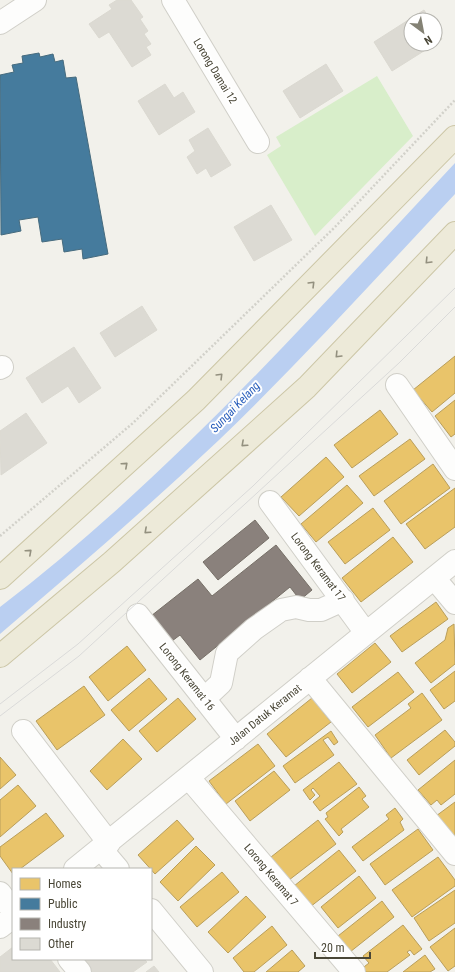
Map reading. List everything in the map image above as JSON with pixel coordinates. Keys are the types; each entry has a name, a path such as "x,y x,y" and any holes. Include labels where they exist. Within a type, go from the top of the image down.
{"highway":[{"path":"0,578 196,400 455,137"},
{"path":"0,656 112,562 307,387 455,233"}],"street":[{"path":"0,23 35,0"},
{"name":"Lorong Damai 12","path":"173,0 258,142"},
{"path":"397,385 455,469"},
{"name":"Lorong Keramat 17","path":"270,502 366,633"},
{"name":"Jalan Datuk Keramat","path":"76,868 455,561"},
{"path":"434,578 455,603"},
{"path":"204,699 220,683 227,653 260,625 281,610 296,607 309,610 320,610 343,600"},
{"name":"Lorong Keramat 16","path":"138,615 236,740"},
{"path":"310,678 455,854"},
{"path":"23,731 105,846 117,868"},
{"name":"Lorong Keramat 7","path":"189,778 354,972"},
{"path":"0,893 12,910"},
{"path":"152,911 202,972"},
{"path":"0,927 12,918"},
{"path":"70,960 80,972"}],"path":[{"path":"0,536 133,423 334,228 455,100"}],"green space":[{"path":"377,76 413,136 315,236 267,155 281,146 276,137"}],"water":[{"name":"Sungai Kelang","path":"455,163 455,194 309,349 219,440 165,490 0,634 0,607 62,557 122,505 180,451 292,338"}],"building: Homes":[{"path":"455,356 455,393 432,412 413,390"},
{"path":"455,400 455,434 451,437 435,416"},
{"path":"380,410 398,434 352,468 334,445"},
{"path":"410,439 425,459 374,496 359,476"},
{"path":"326,457 344,477 299,516 281,497"},
{"path":"433,464 450,488 401,524 384,501"},
{"path":"347,485 363,503 316,542 301,524"},
{"path":"455,488 455,527 425,549 406,524"},
{"path":"373,508 390,530 345,564 328,542"},
{"path":"393,537 413,562 361,602 342,578"},
{"path":"436,602 448,619 402,652 390,636"},
{"path":"454,624 455,664 431,683 415,663 445,640 448,628"},
{"path":"375,643 391,662 352,693 337,674"},
{"path":"127,646 146,670 108,701 89,677"},
{"path":"455,671 455,701 444,709 430,690"},
{"path":"398,672 414,692 368,727 352,707"},
{"path":"149,678 167,699 129,731 111,710"},
{"path":"84,686 105,715 57,750 36,721"},
{"path":"422,693 442,720 391,758 375,735 411,708 408,704"},
{"path":"178,698 196,719 157,752 139,731"},
{"path":"312,698 331,722 286,757 267,734"},
{"path":"445,730 455,742 455,746 419,775 407,760"},
{"path":"331,731 338,742 334,745 328,737 323,740 334,755 295,783 283,766"},
{"path":"123,739 142,759 107,790 90,771"},
{"path":"258,744 275,766 226,804 209,781"},
{"path":"0,757 16,775 0,789"},
{"path":"455,760 455,794 441,805 437,800 431,805 418,790"},
{"path":"339,762 357,784 320,811 313,802 320,796 313,788 311,790 315,795 310,800 303,790"},
{"path":"274,771 290,790 250,821 235,801"},
{"path":"18,785 36,806 0,837 0,800"},
{"path":"359,787 366,796 362,799 369,807 341,829 343,832 339,836 325,819 328,817 326,813"},
{"path":"455,802 455,838 436,816"},
{"path":"395,808 403,819 400,822 404,830 363,861 352,847 389,819 386,815"},
{"path":"46,813 64,836 21,868 12,868 12,873 0,856 0,847"},
{"path":"177,820 194,839 155,874 152,868 150,868 138,855"},
{"path":"318,820 336,844 289,880 271,857"},
{"path":"418,829 433,850 385,885 370,864"},
{"path":"196,846 215,865 178,901 160,882"},
{"path":"339,850 356,871 310,907 294,886"},
{"path":"438,857 455,880 455,886 412,917 392,890"},
{"path":"222,872 239,892 197,927 180,907"},
{"path":"359,876 376,898 338,928 321,907"},
{"path":"455,890 455,923 429,941 414,918"},
{"path":"246,896 266,917 228,953 208,932"},
{"path":"382,901 394,917 350,952 338,936"},
{"path":"403,925 422,949 414,955 410,950 407,952 410,955 387,972 362,972 360,970 369,963 363,956"},
{"path":"272,926 287,945 254,972 244,972 233,958"},
{"path":"455,928 455,966 448,971 430,947"},
{"path":"292,950 305,966 298,972 266,972"},
{"path":"425,955 435,969 430,972 403,972"}],"building: Public":[{"path":"39,53 40,57 53,54 55,62 63,60 66,78 76,77 108,254 83,259 82,249 64,252 62,239 42,242 38,217 19,220 21,231 1,235 0,75 14,72 12,65 23,63 22,56"}],"building: Industry":[{"path":"255,520 269,538 218,580 203,562"},
{"path":"276,545 312,590 300,600 290,587 200,660 180,635 172,641 151,616 198,579 212,596"}],"building: Other":[{"path":"117,0 131,0 143,17 140,19 148,31 144,34 151,44 146,47 151,55 132,67 109,32 99,38 89,24 112,9 109,5"},
{"path":"403,23 403,52 422,52 392,71 374,42"},
{"path":"326,64 343,91 300,118 283,91"},
{"path":"165,84 174,98 183,92 195,112 159,135 138,101"},
{"path":"208,128 231,165 211,177 206,168 197,174 187,157 195,151 189,140"},
{"path":"271,205 292,240 254,261 234,227"},
{"path":"142,306 157,330 115,357 100,333"},
{"path":"74,347 101,388 79,403 68,386 42,403 26,378"},
{"path":"26,413 47,443 1,475 0,431"},
{"path":"12,948 12,960 51,960 60,972 0,972 0,957"},
{"path":"84,960 145,960 147,962 133,972 87,972 80,963"},
{"path":"154,966 159,972 146,972"}],"tram line":[{"path":"0,704 78,644 253,486 455,288"},
{"path":"0,716 79,656 399,363 455,307"}]}
